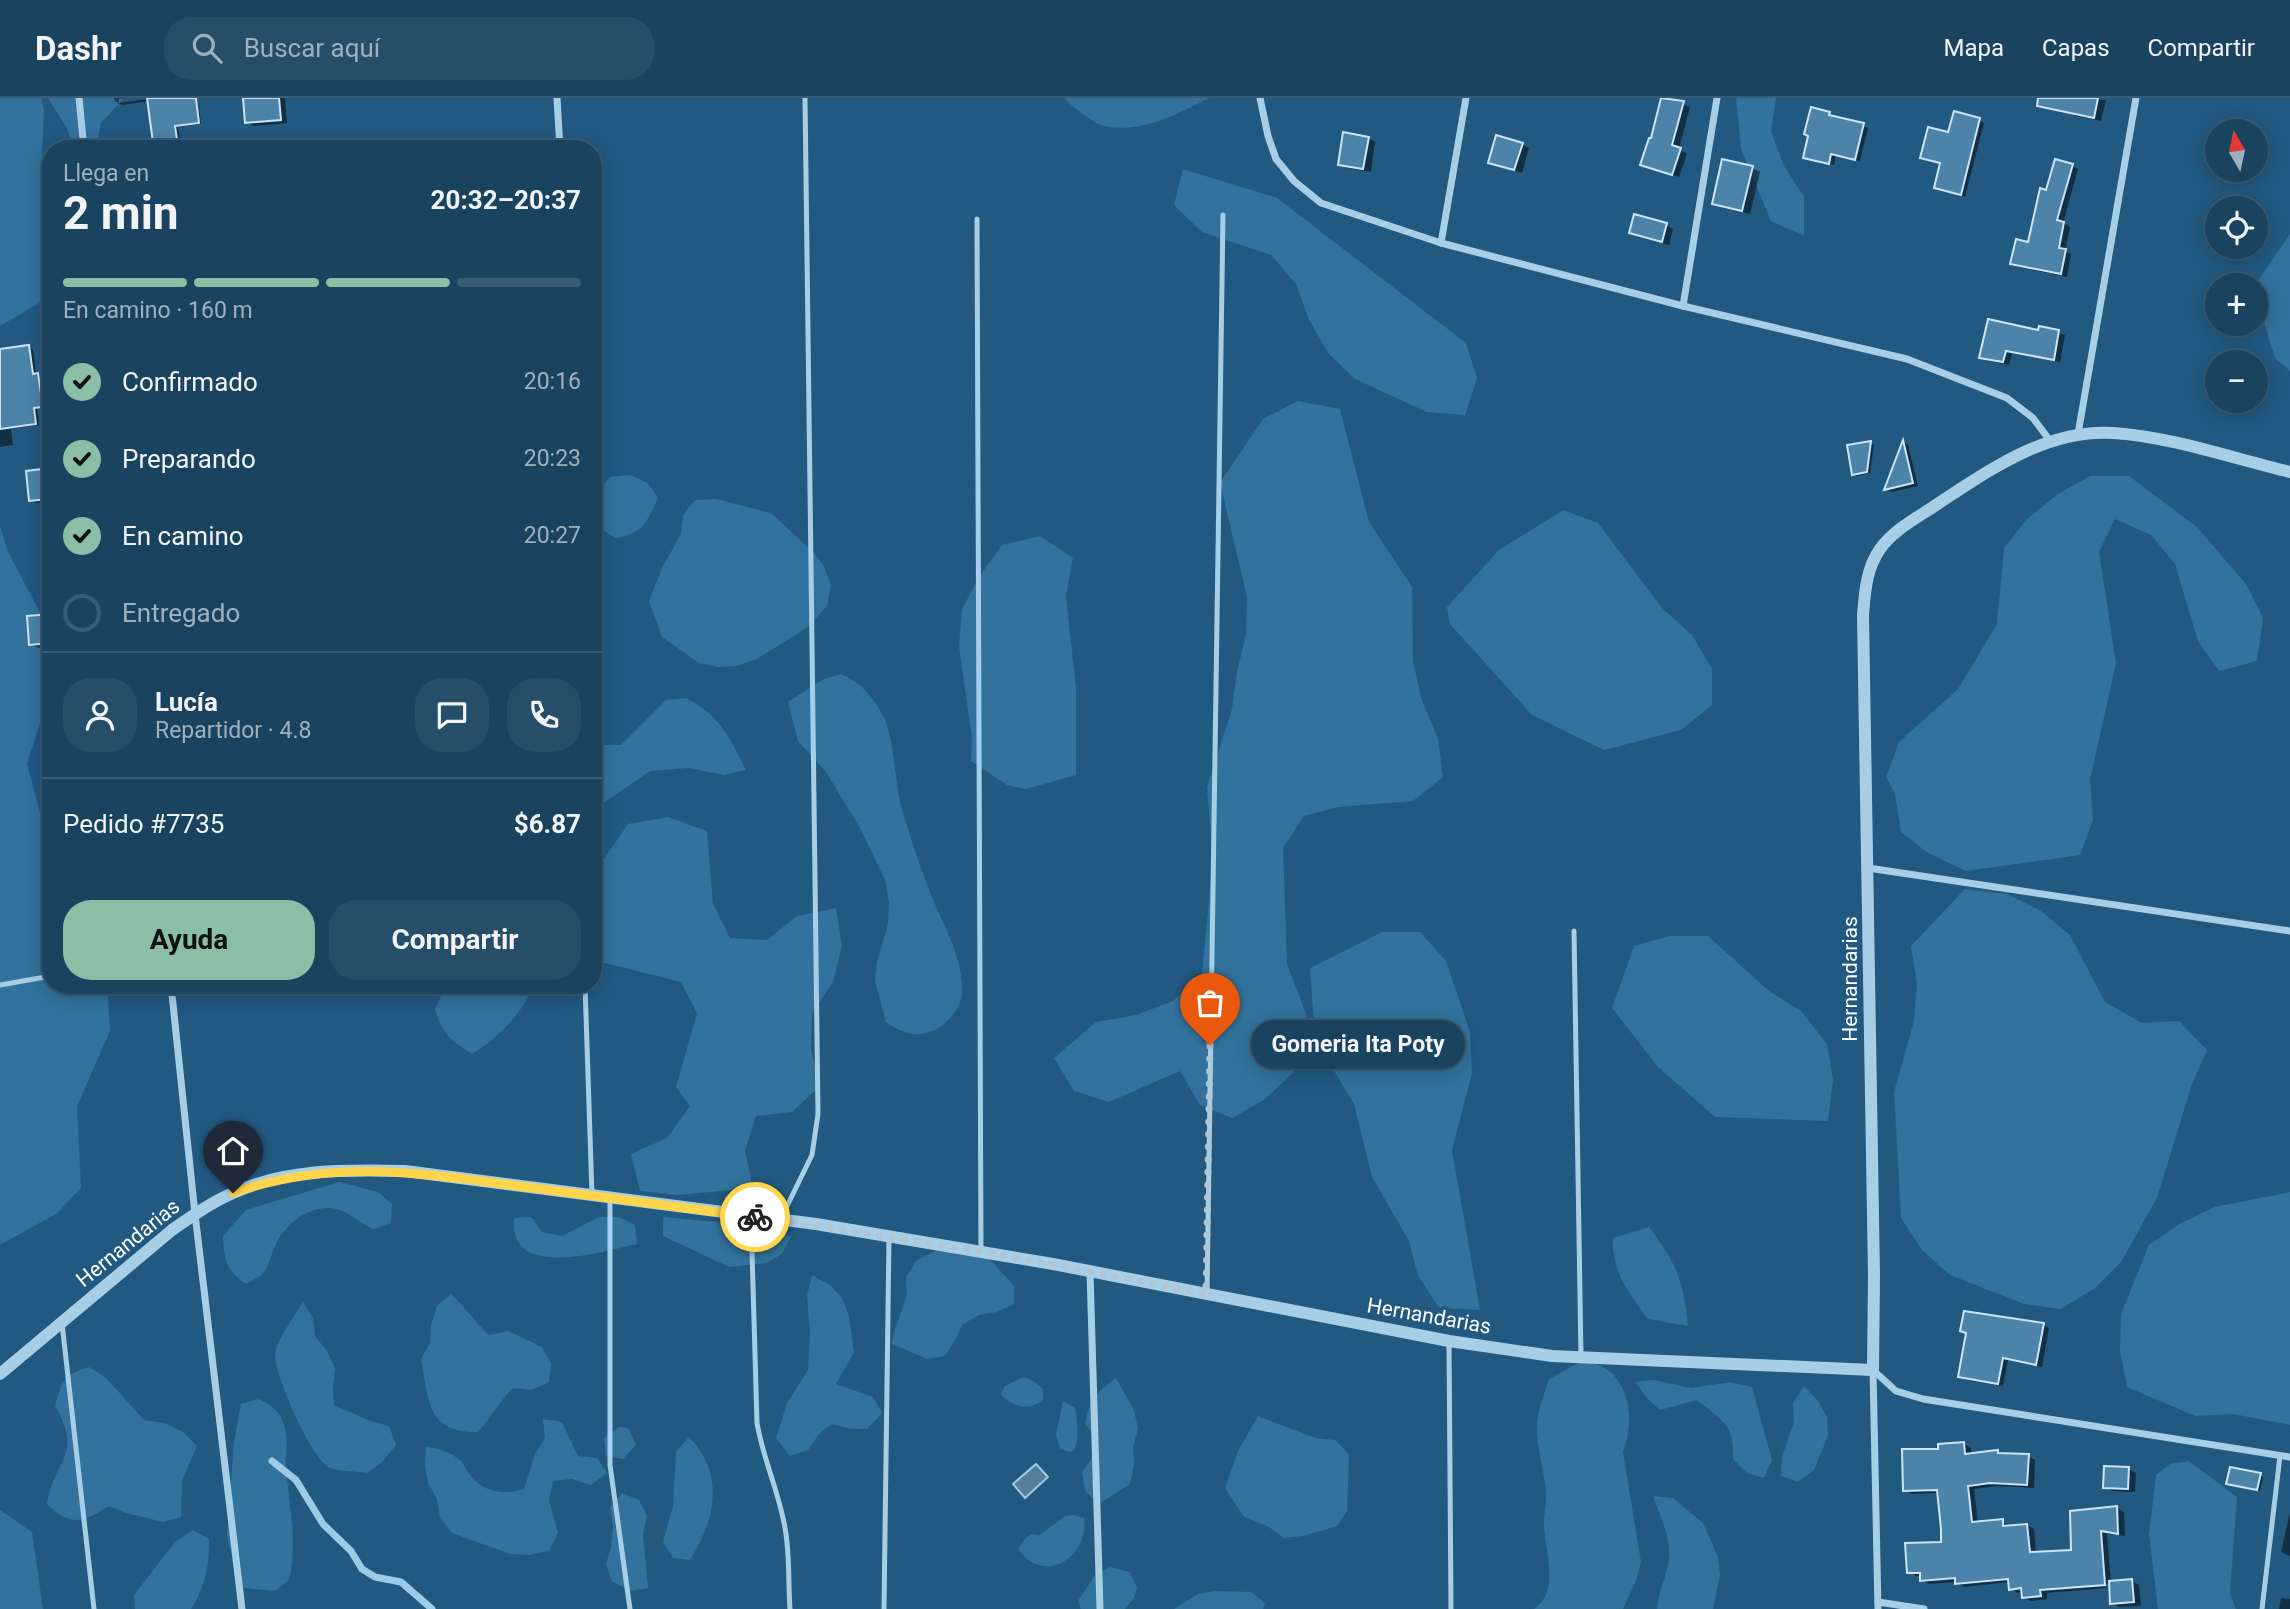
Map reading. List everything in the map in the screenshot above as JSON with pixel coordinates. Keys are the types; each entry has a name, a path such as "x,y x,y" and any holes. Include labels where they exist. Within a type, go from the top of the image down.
{"street":[{"path":"79,98 83,140"},
{"path":"557,98 559,140"},
{"path":"1260,98 1276,159 1294,181 1321,203 1441,243 1683,306 1908,359 2007,398 2033,418 2051,442"},
{"path":"1441,243 1466,98"},
{"path":"1683,306 1717,98"},
{"path":"2078,434 2136,98"},
{"name":"Hernandarias","path":"0,1374 172,1230 195,1214 233,1193 261,1183 292,1176 344,1170 405,1171 889,1236 981,1251 1449,1341 1552,1356 1873,1370 1874,1276 1863,615 1870,567 1881,548 1900,529 1999,463 2078,434 2113,433 2154,439 2290,472"},
{"path":"1868,868 2290,931"},
{"path":"172,994 242,1609"},
{"path":"1090,1272 1100,1609"},
{"path":"1873,1370 1896,1391 1923,1399 2290,1457"},
{"path":"1873,1370 1878,1605 1924,1609"}],"lane":[{"path":"784,1220 787,1206 812,1155 818,1114 805,98"},
{"path":"1206,1294 1223,215"},
{"path":"977,219 981,1251"},
{"path":"1574,930 1581,1357"},
{"path":"0,985 42,978"},
{"path":"585,994 593,1196"},
{"path":"610,1198 610,1465 630,1609"},
{"path":"751,1216 757,1423 785,1530 790,1609"},
{"path":"884,1609 889,1236"},
{"path":"62,1322 94,1609"},
{"path":"1449,1341 1451,1609"},
{"path":"2262,1609 2280,1455"}],"shaded area":[{"path":"0,98 41,98 44,110 42,301 0,326"},
{"path":"48,98 124,98 101,123 98,140 71,140 67,128"},
{"path":"1064,98 1209,98 1158,121 1118,128 1095,122"},
{"path":"1736,98 1776,98 1771,131 1784,166 1804,197 1804,236 1771,221 1741,149"},
{"path":"1183,169 1277,198 1466,343 1477,378 1465,415 1427,412 1355,379 1329,354 1309,320 1296,284 1271,255 1202,232 1174,205"},
{"path":"2290,234 2290,371 2275,358 2268,335 2268,273 2263,273"},
{"path":"1298,401 1340,409 1369,522 1412,587 1413,661 1421,698 1438,739 1443,777 1413,801 1338,807 1304,816 1283,848 1287,964 1315,1037 1310,968 1382,932 1420,932 1446,961 1470,1032 1472,1073 1452,1150 1480,1310 1439,1308 1418,1276 1409,1241 1372,1177 1354,1104 1316,1041 1293,1073 1264,1100 1232,1118 1200,1105 1180,1071 1109,1102 1074,1091 1054,1058 1096,1022 1136,1015 1173,1001 1202,974 1213,860 1207,787 1232,709 1246,634 1247,597 1220,483 1263,419"},
{"path":"630,475 648,483 658,498 643,526 633,533 616,538 602,530 602,487 610,477"},
{"path":"2090,476 2129,476 2197,527 2246,584 2263,618 2257,661 2219,671 2198,641 2175,564 2151,535 2115,519 2099,552 2116,663 2090,780 2093,820 2080,855 1966,871 1928,853 1901,832 1895,794 1886,777 1899,742 1958,689 1997,624 2004,548 2027,519 2058,494"},
{"path":"716,499 771,513 813,552 824,566 831,585 827,606 808,627 757,659 737,666 718,667 699,663 662,637 649,601 663,566 681,534 683,515 695,500"},
{"path":"1563,510 1598,523 1662,608 1692,635 1712,669 1712,705 1681,730 1604,750 1532,715 1450,624 1447,607 1499,550"},
{"path":"0,526 8,552 42,616 42,716 27,764 42,820 42,994 108,994 110,1031 77,1106 81,1188 56,1214 0,1245"},
{"path":"1040,536 1073,558 1066,596 1076,688 1076,775 1026,789 1007,785 971,761 972,738 959,646 962,609 981,574 1002,545"},
{"path":"841,674 866,692 884,718 904,816 924,877 959,965 962,993 959,1004 944,1024 921,1034 909,1034 886,1022 875,981 877,962 888,924 889,902 885,880 860,828 826,772 798,741 788,702 822,680"},
{"path":"686,698 707,712 723,728 746,770 724,775 688,768 650,771 602,804 602,745 621,745 666,700"},
{"path":"668,817 707,831 713,904 730,938 767,940 797,916 836,908 842,946 833,982 812,1013 811,1050 820,1086 792,1112 756,1116 745,1151 753,1188 678,1195 640,1191 631,1154 667,1138 690,1106 676,1087 697,1013 681,982 602,962 602,862 628,824"},
{"path":"1965,889 2007,894 2041,911 2070,935 2105,1002 2142,1023 2179,1021 2207,1050 2192,1084 2157,1198 2121,1262 2095,1288 2061,1309 2024,1304 1950,1275 1922,1250 1901,1218 1894,1092 1914,1021 1917,984 1911,946"},
{"path":"1669,936 1708,936 1769,991 1801,1011 1827,1044 1833,1080 1828,1121 1715,1117 1658,1067 1612,1008 1634,946"},
{"path":"442,994 530,994 508,1024 491,1041 472,1054 448,1036 435,1009"},
{"path":"339,1182 378,1192 392,1204 391,1223 373,1229 340,1210 331,1208 312,1211 296,1220 282,1234 260,1276 246,1284 234,1274 225,1258 223,1236 246,1210"},
{"path":"2290,1192 2290,1425 2233,1414 2195,1416 2127,1387 2120,1351 2121,1314 2149,1245 2179,1224 2215,1207"},
{"path":"531,1217 542,1232 562,1236 599,1217 619,1217 635,1225 637,1244 589,1255 535,1255 522,1247 514,1231 514,1218"},
{"path":"663,1217 773,1227 791,1237 782,1254 766,1263 729,1267 663,1236"},
{"path":"1649,1227 1677,1273 1684,1296 1688,1326 1648,1319 1628,1291 1618,1271 1613,1238"},
{"path":"951,1244 988,1257 1014,1286 1014,1304 997,1312 979,1315 963,1324 945,1356 927,1359 892,1344 894,1332 907,1295 906,1277 917,1260"},
{"path":"812,1275 830,1285 842,1298 849,1316 854,1352 836,1384 873,1397 882,1413 867,1429 850,1429 832,1424 819,1434 808,1450 790,1456 776,1438 787,1403 808,1370 810,1333 807,1296"},
{"path":"451,1294 489,1335 508,1331 542,1347 551,1363 549,1382 532,1390 513,1388 478,1432 448,1427 439,1420 433,1411 426,1388 421,1359 430,1343 431,1325 437,1306"},
{"path":"303,1302 313,1318 315,1336 327,1351 335,1368 334,1405 370,1421 389,1426 396,1445 383,1461 368,1473 330,1468 322,1461 304,1433 280,1379 276,1349"},
{"path":"1582,1361 1601,1366 1613,1374 1625,1394 1629,1429 1623,1452 1641,1562 1636,1581 1623,1609 1534,1609 1547,1593 1550,1572 1544,1528 1546,1491 1538,1438 1538,1418 1549,1379"},
{"path":"89,1367 106,1378 144,1420 165,1423 183,1432 197,1446 182,1480 181,1517 163,1522 109,1506 77,1520 63,1516 47,1504 67,1447 63,1422 55,1406 57,1397 69,1376"},
{"path":"1024,1377 1043,1389 1043,1399 1033,1406 1015,1405 1001,1394 1005,1386"},
{"path":"1116,1378 1134,1410 1138,1429 1133,1447 1134,1466 1130,1484 1099,1504 1085,1491 1082,1472 1093,1457 1097,1438 1085,1424 1094,1398"},
{"path":"1654,1380 1691,1388 1730,1382 1752,1387 1772,1460 1764,1478 1747,1473 1733,1459 1729,1430 1697,1400 1660,1410 1635,1382"},
{"path":"1804,1386 1818,1401 1827,1417 1828,1436 1814,1470 1798,1482 1781,1476 1782,1457 1794,1422 1793,1403"},
{"path":"259,1399 277,1412 286,1436 293,1552 289,1580 275,1591 243,1588 235,1571 227,1536 234,1442 241,1404"},
{"path":"1063,1401 1075,1408 1077,1418 1076,1446 1074,1451 1069,1452 1060,1449 1056,1435"},
{"path":"1258,1416 1315,1438 1335,1440 1349,1454 1347,1511 1337,1526 1303,1536 1284,1538 1269,1527 1244,1517 1225,1488 1238,1451"},
{"path":"543,1419 562,1422 578,1456 597,1458 607,1473 591,1485 572,1479 553,1481 549,1500 558,1533 549,1551 529,1555 510,1554 452,1533 440,1518 437,1499 428,1483 426,1446 445,1451 457,1458 481,1486 501,1492 516,1491 524,1489 535,1454 545,1438"},
{"path":"619,1427 628,1428 636,1445 623,1459 606,1456 604,1438"},
{"path":"689,1437 708,1466 713,1497 706,1529 690,1560 673,1558 663,1542 673,1506 676,1452"},
{"path":"2189,1461 2237,1497 2230,1594 2236,1609 2158,1609 2149,1535 2156,1475 2170,1464"},
{"path":"1036,1464 1048,1477 1025,1498 1013,1484"},
{"path":"622,1493 639,1500 647,1516 643,1534 648,1588 630,1591 612,1581 606,1564 613,1527 610,1507"},
{"path":"1653,1496 1673,1498 1703,1523 1718,1557 1720,1575 1713,1609 1657,1609 1668,1567 1669,1545"},
{"path":"0,1510 32,1532 43,1609 0,1609"},
{"path":"1065,1516 1084,1518 1084,1531 1080,1544 1064,1562 1041,1566 1029,1560 1018,1549 1031,1534 1040,1535"},
{"path":"193,1530 209,1539 209,1548 203,1584 191,1609 135,1609 134,1595 175,1542"},
{"path":"1111,1567 1130,1572 1137,1588 1134,1598 1125,1609 1081,1609 1078,1601 1095,1575"},
{"path":"1215,1591 1251,1592 1265,1603 1263,1609 1174,1609 1198,1594"}],"building":[{"path":"147,98 196,98 199,123 175,126 177,139 153,140"},
{"path":"243,98 279,98 281,120 245,123"},
{"path":"1661,98 1684,101 1672,145 1681,148 1672,175 1640,165 1651,138"},
{"path":"2038,98 2098,98 2094,118 2037,106"},
{"path":"1811,107 1830,112 1829,115 1864,123 1855,160 1831,154 1829,164 1803,158 1808,136 1804,134"},
{"path":"1954,111 1980,118 1961,195 1934,188 1940,163 1920,158 1928,127 1948,132"},
{"path":"1343,132 1369,137 1363,169 1338,165"},
{"path":"1496,135 1523,143 1514,170 1488,163"},
{"path":"1722,159 1753,166 1742,211 1712,204"},
{"path":"2055,159 2073,164 2057,220 2064,222 2059,248 2066,249 2061,274 2010,264 2016,239 2028,242 2040,188 2046,190"},
{"path":"1634,214 1667,223 1662,242 1629,233"},
{"path":"1988,319 2038,330 2039,326 2059,330 2054,360 2006,351 2003,362 1979,358"},
{"path":"29,345 33,374 38,373 42,400 42,407 34,408 36,424 0,429 0,349"},
{"path":"1903,440 1913,483 1884,490"},
{"path":"1871,441 1867,472 1852,475 1847,445"},
{"path":"42,469 42,500 29,501 26,471"},
{"path":"42,615 42,644 29,645 27,616"},
{"path":"1964,1311 2044,1323 2036,1365 2003,1358 1998,1384 1958,1377 1966,1333 1960,1331"},
{"path":"1964,1442 1965,1454 1998,1450 1998,1453 2029,1454 2027,1485 1990,1483 1968,1486 1972,1522 2003,1519 2003,1526 2027,1524 2030,1552 2071,1550 2070,1511 2117,1506 2118,1534 2101,1531 2105,1585 2040,1590 2041,1596 2022,1598 2021,1588 2009,1590 2008,1579 1955,1584 1955,1578 1920,1581 1920,1573 1907,1573 1905,1543 1941,1542 1941,1529 1937,1490 1903,1491 1902,1449 1938,1449 1938,1444"},
{"path":"2104,1466 2129,1467 2128,1489 2103,1488"},
{"path":"2230,1467 2261,1473 2257,1490 2226,1484"},
{"path":"2132,1579 2134,1602 2110,1604 2109,1581"}],"waterway":[{"path":"272,1461 296,1480 323,1524 351,1551 362,1569 375,1577 401,1582 432,1609"}],"way so far":[{"path":"755,1217 816,1224 981,1251 1206,1294 1210,1045"}],"place":[{"name":"Gomeria Ita Poty","path":"1210,1045"}],"route":[{"path":"233,1193 292,1176 344,1170 405,1171 755,1217"}]}
